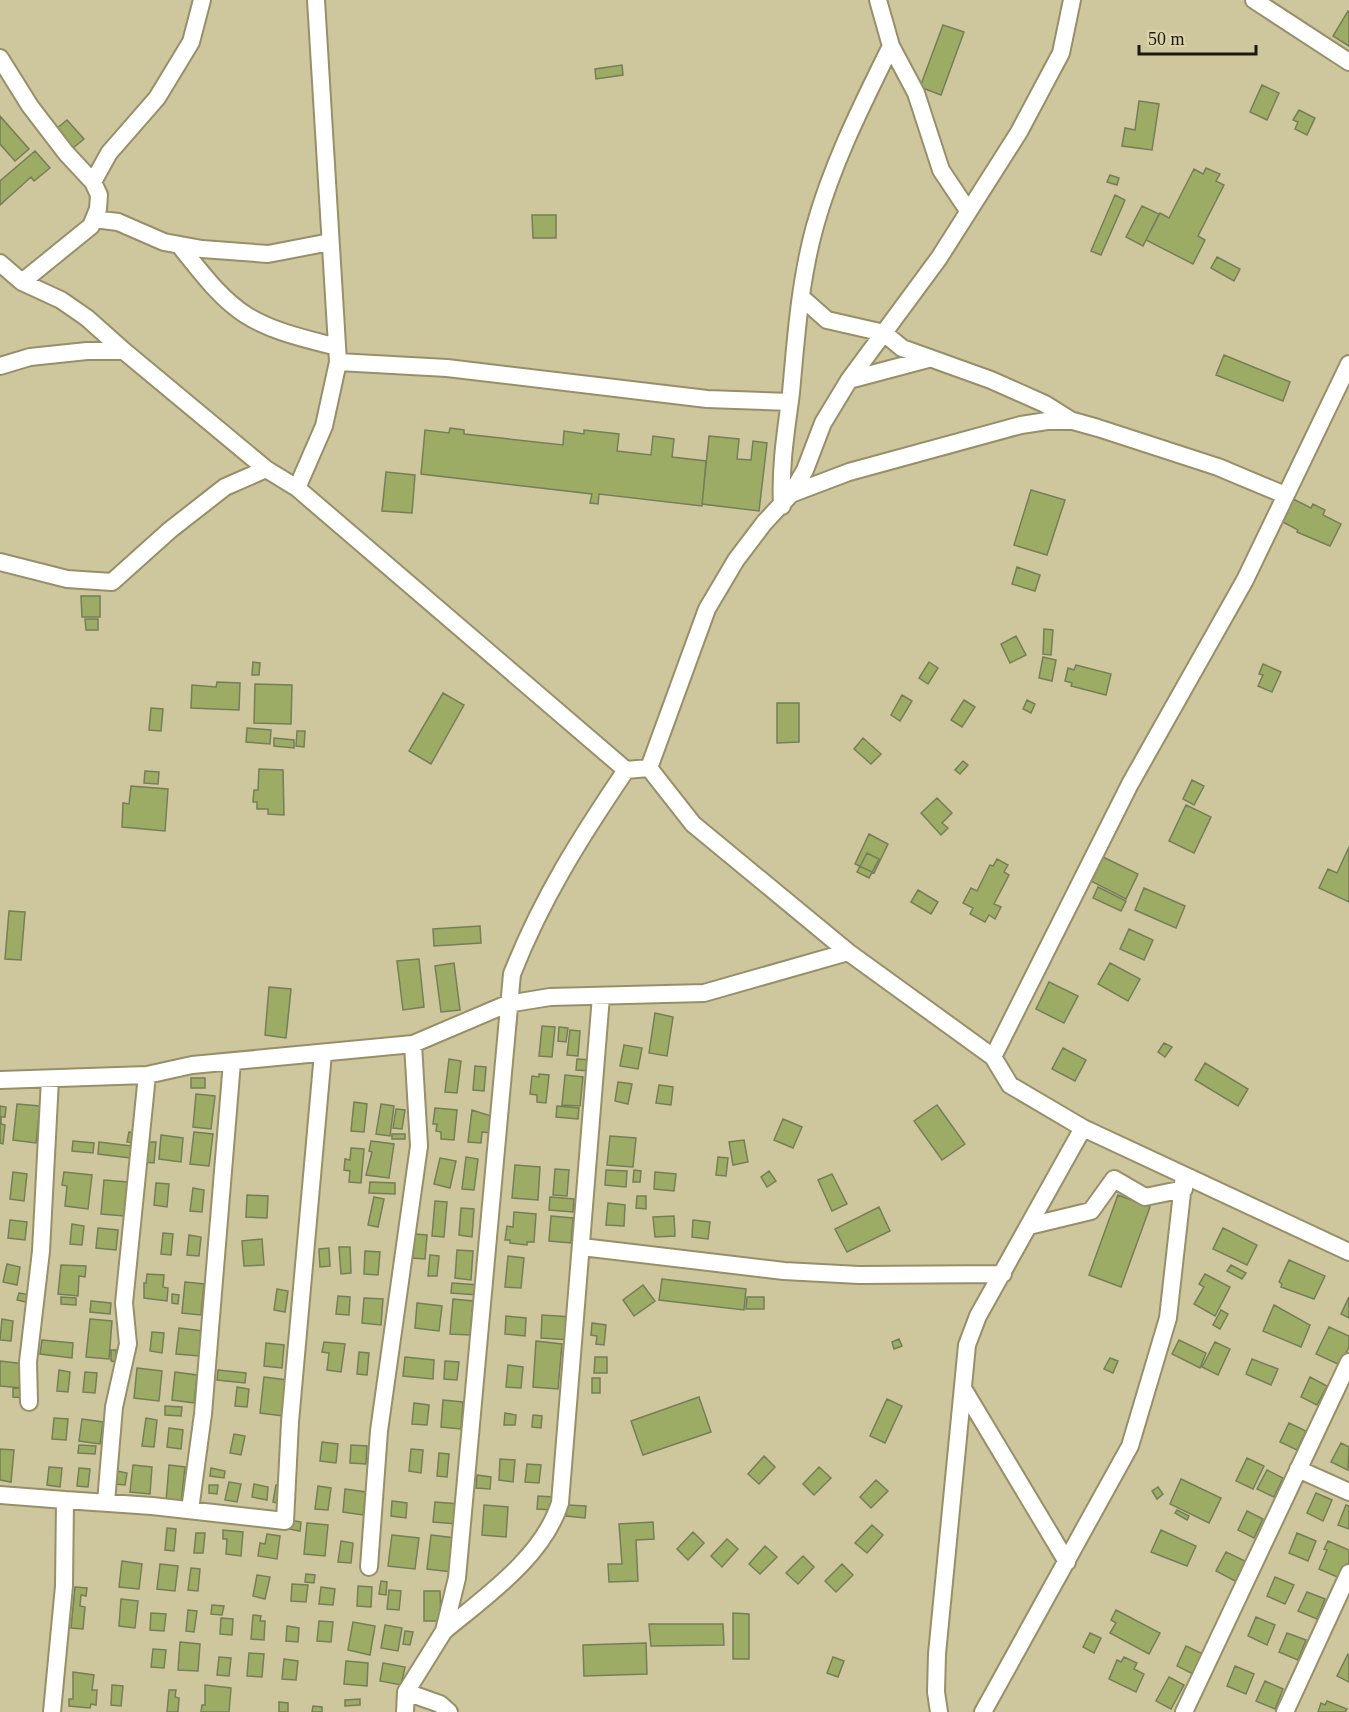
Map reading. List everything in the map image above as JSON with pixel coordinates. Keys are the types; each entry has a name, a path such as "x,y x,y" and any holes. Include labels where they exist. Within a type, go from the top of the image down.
{"street":[{"path":"93,182 109,153 163,89 190,42 202,0"},
{"path":"297,488 324,426 338,354 316,0"},
{"path":"878,0 891,46 916,93 941,170 968,209"},
{"path":"649,768 707,609 736,560 764,523 787,500 805,470 823,423 849,380 939,258 1019,132 1061,53 1072,0"},
{"path":"1259,1 1349,62"},
{"path":"787,500 780,473 801,297 815,227 838,157 891,46"},
{"path":"0,58 30,106 66,153 93,182 99,195 91,226 22,282"},
{"path":"94,219 118,222 164,242 268,254 330,242"},
{"path":"179,245 213,287 246,315 338,354 707,399 790,402"},
{"path":"0,263 22,282 61,300 87,318 266,469 297,488 626,770 649,768"},
{"path":"801,297 828,320 884,333 902,348 1009,388 1045,404 1073,421 1218,467 1285,495"},
{"path":"0,366 30,357 75,352 124,351"},
{"path":"849,380 928,359"},
{"path":"993,1057 1130,783 1245,580 1349,364"},
{"path":"787,500 849,472 1021,425 1047,421 1073,421"},
{"path":"0,562 67,579 112,582 170,530 225,487 266,469"},
{"path":"649,768 693,824 849,952 993,1057 1010,1085 1083,1128 1184,1182 1349,1252"},
{"path":"405,1712 406,1692 444,1631 457,1578 502,1089 507,1004 512,974 560,870 626,770"},
{"path":"0,1080 147,1075 192,1065 413,1044 507,1004 550,997 704,993 849,952"},
{"path":"444,1631 492,1591 530,1553 555,1518 560,1503 601,996"},
{"path":"369,1567 379,1431 419,1146 413,1044"},
{"path":"0,1495 106,1502 285,1521 290,1422 323,1053"},
{"path":"190,1510 203,1414 232,1062"},
{"path":"106,1502 114,1407 128,1344 124,1304 147,1075"},
{"path":"29,1402 28,1362 41,1251 50,1079"},
{"path":"939,1712 936,1692 937,1654 967,1345 978,1316 1083,1128"},
{"path":"1029,1226 1091,1211 1114,1179 1145,1197 1184,1182"},
{"path":"983,1712 1130,1446 1155,1370 1168,1318 1184,1182"},
{"path":"582,1247 784,1271 859,1275 1003,1274"},
{"path":"1184,1712 1349,1362"},
{"path":"963,1390 1067,1562"},
{"path":"1298,1469 1349,1492"},
{"path":"52,1712 63,1586 65,1500"},
{"path":"1285,1712 1349,1573"},
{"path":"406,1692 440,1704 448,1712"}],"building":[{"path":"1349,11 1349,46 1333,36"},
{"path":"943,25 964,32 941,95 920,87"},
{"path":"622,65 623,75 596,79 595,69"},
{"path":"1262,85 1279,93 1267,120 1250,112"},
{"path":"1139,101 1159,104 1152,150 1122,146 1125,128 1135,130"},
{"path":"1299,110 1315,118 1307,135 1295,129 1298,122 1293,120"},
{"path":"0,116 29,149 15,161 0,144"},
{"path":"67,120 84,139 73,148 56,129"},
{"path":"35,151 50,168 34,181 31,177 0,205 0,181"},
{"path":"1206,168 1220,174 1216,181 1224,185 1198,236 1205,240 1193,264 1146,240 1160,213 1169,218 1194,169 1203,174"},
{"path":"1110,175 1119,178 1117,185 1107,182"},
{"path":"1115,195 1125,200 1101,255 1091,251"},
{"path":"1142,206 1159,214 1143,246 1126,237"},
{"path":"532,215 556,215 556,238 533,238"},
{"path":"1217,257 1240,269 1234,281 1211,268"},
{"path":"1224,355 1290,382 1283,401 1216,375"},
{"path":"450,428 464,430 464,434 563,445 564,431 584,434 584,430 619,434 617,451 651,455 653,436 674,439 672,457 706,461 702,506 599,494 598,504 590,503 592,494 421,474 425,430 449,433"},
{"path":"709,436 739,439 737,459 751,460 753,441 767,443 759,511 702,504"},
{"path":"386,472 415,475 412,513 382,511"},
{"path":"1031,490 1065,500 1047,555 1014,545"},
{"path":"1293,499 1311,508 1313,504 1325,510 1323,515 1341,524 1330,546 1297,532 1298,530 1281,521"},
{"path":"1017,567 1040,575 1035,591 1012,584"},
{"path":"81,596 100,596 100,617 82,617"},
{"path":"85,619 98,619 98,630 86,630"},
{"path":"1044,629 1053,630 1051,655 1043,654"},
{"path":"1016,636 1026,655 1010,663 1001,644"},
{"path":"1043,657 1056,660 1052,681 1039,678"},
{"path":"253,662 260,663 259,675 252,675"},
{"path":"929,662 938,668 928,684 919,678"},
{"path":"1263,664 1281,672 1272,692 1258,686 1263,675 1259,674"},
{"path":"1076,665 1111,674 1106,695 1071,686 1072,683 1065,681 1068,668 1074,670"},
{"path":"217,682 240,683 239,710 191,708 192,685 216,687"},
{"path":"255,684 292,685 291,724 254,723"},
{"path":"443,693 464,705 431,764 409,751"},
{"path":"902,695 912,701 900,721 891,715"},
{"path":"964,700 975,707 962,727 951,720"},
{"path":"1027,700 1035,704 1031,713 1023,709"},
{"path":"777,703 799,703 799,742 777,743"},
{"path":"151,708 163,709 161,731 149,730"},
{"path":"247,728 271,730 270,744 246,742"},
{"path":"297,731 305,731 304,747 296,746"},
{"path":"274,738 294,740 294,748 274,746"},
{"path":"863,738 881,754 871,764 854,749"},
{"path":"963,761 968,765 960,774 955,770"},
{"path":"259,769 283,770 284,815 268,814 268,809 257,809 257,802 253,802 254,790 258,790"},
{"path":"145,771 159,772 158,784 144,783"},
{"path":"1192,780 1204,786 1194,805 1183,799"},
{"path":"131,786 168,789 165,831 122,827 123,803 129,804"},
{"path":"937,798 952,813 942,823 948,828 941,835 921,813"},
{"path":"1186,805 1211,817 1194,853 1169,841"},
{"path":"869,834 888,844 874,873 855,864"},
{"path":"1349,847 1349,902 1319,888 1328,869 1337,873"},
{"path":"867,853 879,859 869,878 857,872"},
{"path":"1099,855 1138,874 1126,899 1087,879"},
{"path":"997,859 1008,865 1004,872 1009,875 994,904 1001,907 995,919 989,915 985,922 970,914 973,908 963,903 971,888 977,891 990,865 993,866"},
{"path":"1098,887 1126,901 1121,911 1093,898"},
{"path":"1144,888 1185,906 1176,928 1135,910"},
{"path":"918,890 938,902 931,914 911,902"},
{"path":"9,911 25,912 21,960 5,959"},
{"path":"480,926 481,943 434,946 433,929"},
{"path":"1129,929 1153,940 1144,960 1120,949"},
{"path":"419,959 424,1007 403,1010 397,961"},
{"path":"454,963 460,1010 441,1012 435,966"},
{"path":"1110,963 1140,979 1128,1001 1098,984"},
{"path":"1049,982 1078,996 1064,1023 1036,1009"},
{"path":"269,987 291,989 286,1038 265,1035"},
{"path":"655,1013 673,1017 667,1056 649,1053"},
{"path":"542,1026 555,1027 552,1057 539,1056"},
{"path":"559,1027 568,1028 566,1042 558,1041"},
{"path":"570,1030 580,1031 578,1056 567,1055"},
{"path":"1164,1043 1172,1047 1165,1057 1158,1052"},
{"path":"624,1045 642,1048 638,1069 620,1066"},
{"path":"1063,1048 1086,1060 1075,1081 1052,1069"},
{"path":"449,1059 461,1061 457,1093 445,1092"},
{"path":"577,1059 591,1060 590,1071 576,1070"},
{"path":"1205,1063 1248,1089 1238,1106 1195,1080"},
{"path":"475,1066 486,1067 484,1091 473,1090"},
{"path":"539,1074 549,1075 546,1103 537,1102 537,1095 530,1094 532,1076 539,1077"},
{"path":"565,1075 583,1077 580,1106 562,1105"},
{"path":"191,1078 205,1078 205,1088 191,1088"},
{"path":"618,1082 632,1084 628,1104 615,1101"},
{"path":"659,1085 673,1087 671,1105 656,1103"},
{"path":"196,1094 215,1096 211,1129 193,1127"},
{"path":"354,1102 367,1104 364,1132 351,1131"},
{"path":"17,1104 40,1106 36,1143 13,1140"},
{"path":"381,1104 394,1106 390,1136 376,1134"},
{"path":"937,1105 965,1144 942,1160 914,1121"},
{"path":"0,1106 6,1107 5,1117 1,1117 1,1124 5,1125 3,1144 0,1143"},
{"path":"557,1106 579,1108 578,1119 556,1117"},
{"path":"435,1108 457,1110 454,1140 441,1139 441,1132 436,1131 437,1124 433,1124"},
{"path":"396,1109 405,1110 402,1129 393,1128"},
{"path":"472,1110 494,1117 492,1133 482,1132 481,1143 468,1142"},
{"path":"783,1119 802,1127 793,1148 774,1140"},
{"path":"129,1132 134,1133 133,1143 127,1142"},
{"path":"194,1132 213,1134 209,1166 190,1164"},
{"path":"392,1134 405,1134 405,1139 392,1139"},
{"path":"161,1135 183,1138 181,1162 159,1159"},
{"path":"610,1136 636,1138 633,1167 607,1165"},
{"path":"744,1140 748,1162 733,1165 729,1142"},
{"path":"73,1141 94,1143 93,1153 72,1151"},
{"path":"371,1141 394,1144 389,1178 366,1175 372,1152 369,1151"},
{"path":"99,1142 131,1146 130,1158 98,1154"},
{"path":"145,1142 156,1142 154,1163 144,1162"},
{"path":"351,1148 364,1149 361,1183 349,1182 350,1171 344,1170 345,1159 350,1160"},
{"path":"466,1157 478,1159 474,1190 462,1189"},
{"path":"718,1157 728,1158 726,1176 716,1175"},
{"path":"440,1158 456,1161 450,1188 434,1184"},
{"path":"515,1165 540,1167 538,1200 512,1198"},
{"path":"555,1169 569,1170 567,1196 553,1195"},
{"path":"606,1170 627,1171 626,1187 605,1185"},
{"path":"634,1170 641,1171 640,1182 633,1182"},
{"path":"769,1171 776,1181 767,1187 761,1177"},
{"path":"13,1172 27,1174 24,1201 10,1199"},
{"path":"64,1172 92,1175 88,1209 65,1206 67,1186 62,1185"},
{"path":"655,1172 676,1174 674,1191 654,1189"},
{"path":"832,1174 847,1204 832,1211 818,1180"},
{"path":"104,1180 127,1182 124,1216 101,1214"},
{"path":"370,1182 395,1183 395,1194 369,1193"},
{"path":"156,1183 169,1184 167,1207 154,1205"},
{"path":"193,1188 204,1190 202,1212 190,1211"},
{"path":"247,1195 268,1196 267,1218 246,1217"},
{"path":"1118,1195 1150,1207 1121,1287 1089,1275"},
{"path":"637,1196 646,1196 646,1209 636,1208"},
{"path":"374,1197 384,1199 378,1227 368,1225"},
{"path":"550,1197 574,1199 573,1212 549,1210"},
{"path":"435,1201 447,1202 444,1237 432,1236"},
{"path":"608,1203 625,1205 624,1226 606,1225"},
{"path":"879,1207 890,1231 847,1252 835,1229"},
{"path":"461,1208 474,1209 472,1237 459,1235"},
{"path":"514,1212 536,1214 534,1242 527,1242 527,1245 510,1243 510,1240 505,1240 507,1226 513,1227"},
{"path":"551,1216 573,1218 571,1243 549,1241"},
{"path":"674,1216 675,1236 655,1237 653,1217"},
{"path":"10,1220 27,1222 25,1240 8,1238"},
{"path":"693,1220 710,1222 708,1239 692,1237"},
{"path":"72,1224 84,1226 82,1245 70,1244"},
{"path":"98,1228 118,1230 116,1250 96,1248"},
{"path":"1223,1228 1257,1245 1247,1265 1213,1249"},
{"path":"163,1233 173,1234 171,1255 161,1254"},
{"path":"415,1234 427,1235 425,1259 413,1258"},
{"path":"189,1235 201,1237 199,1256 187,1255"},
{"path":"262,1239 264,1265 244,1266 242,1241"},
{"path":"339,1247 350,1247 351,1273 341,1274"},
{"path":"329,1248 330,1266 320,1267 319,1249"},
{"path":"457,1250 473,1251 471,1280 455,1278"},
{"path":"365,1251 380,1252 378,1275 364,1274"},
{"path":"430,1255 439,1256 437,1276 428,1276"},
{"path":"508,1256 524,1258 521,1288 505,1287"},
{"path":"1289,1260 1325,1276 1314,1299 1281,1287 1282,1284 1279,1282"},
{"path":"7,1264 20,1267 17,1285 3,1282"},
{"path":"61,1265 86,1266 85,1277 79,1276 78,1296 58,1294"},
{"path":"1231,1265 1246,1273 1242,1279 1227,1271"},
{"path":"147,1274 164,1275 163,1287 168,1288 167,1301 144,1298 144,1283 146,1283"},
{"path":"1205,1274 1230,1287 1215,1316 1194,1304 1204,1287 1199,1284"},
{"path":"662,1279 746,1289 744,1310 659,1300"},
{"path":"185,1282 204,1284 201,1315 182,1313"},
{"path":"452,1283 479,1285 478,1295 451,1293"},
{"path":"643,1285 655,1301 634,1316 623,1300"},
{"path":"277,1289 288,1291 285,1312 274,1310"},
{"path":"19,1293 31,1295 30,1303 17,1300"},
{"path":"172,1294 179,1295 178,1304 172,1303"},
{"path":"338,1296 350,1297 349,1315 336,1314"},
{"path":"61,1297 76,1298 76,1305 61,1304"},
{"path":"747,1297 764,1297 764,1309 746,1309"},
{"path":"1349,1297 1349,1318 1341,1314"},
{"path":"364,1298 383,1299 381,1325 362,1323"},
{"path":"453,1299 473,1301 470,1335 450,1334"},
{"path":"91,1301 111,1303 110,1314 90,1312"},
{"path":"417,1303 442,1306 439,1331 415,1328"},
{"path":"1274,1305 1310,1325 1301,1347 1263,1331"},
{"path":"1221,1310 1228,1314 1220,1329 1213,1325"},
{"path":"542,1315 572,1317 570,1340 541,1338"},
{"path":"506,1316 526,1318 525,1336 505,1334"},
{"path":"2,1319 13,1321 11,1341 0,1340"},
{"path":"90,1319 112,1321 109,1359 86,1357"},
{"path":"592,1323 606,1325 604,1345 596,1344 597,1336 591,1335"},
{"path":"1329,1327 1349,1336 1349,1347 1340,1365 1316,1354"},
{"path":"179,1328 203,1331 200,1356 176,1354"},
{"path":"152,1332 164,1333 162,1353 150,1351"},
{"path":"899,1339 902,1346 894,1349 892,1342"},
{"path":"42,1340 73,1343 72,1358 40,1354"},
{"path":"1179,1340 1206,1353 1200,1368 1172,1354"},
{"path":"536,1341 562,1344 558,1389 533,1387"},
{"path":"324,1342 345,1344 341,1372 327,1370 329,1353 322,1352"},
{"path":"1215,1342 1230,1349 1218,1375 1202,1367"},
{"path":"266,1343 284,1345 282,1368 264,1366"},
{"path":"111,1350 116,1350 116,1362 111,1361"},
{"path":"359,1352 369,1353 367,1375 357,1374"},
{"path":"405,1357 434,1360 433,1379 403,1376"},
{"path":"595,1357 607,1357 607,1373 594,1373"},
{"path":"1110,1358 1118,1361 1113,1373 1104,1369"},
{"path":"1252,1359 1278,1369 1271,1385 1246,1374"},
{"path":"0,1361 25,1364 22,1388 0,1386"},
{"path":"445,1361 459,1362 457,1380 444,1379"},
{"path":"508,1365 523,1367 521,1388 506,1387"},
{"path":"137,1368 162,1371 159,1401 134,1398"},
{"path":"59,1370 70,1372 68,1392 57,1391"},
{"path":"218,1370 246,1373 245,1383 217,1380"},
{"path":"85,1372 97,1373 95,1393 83,1392"},
{"path":"175,1372 197,1375 194,1403 172,1400"},
{"path":"264,1377 287,1380 283,1416 260,1413"},
{"path":"1310,1377 1327,1386 1317,1405 1301,1397"},
{"path":"592,1378 600,1378 600,1393 592,1393"},
{"path":"237,1387 249,1389 247,1407 235,1406"},
{"path":"13,1388 27,1389 27,1398 13,1397"},
{"path":"699,1397 711,1432 643,1455 631,1421"},
{"path":"887,1399 902,1406 885,1443 870,1436"},
{"path":"443,1400 463,1402 461,1429 441,1427"},
{"path":"414,1403 429,1405 427,1425 412,1424"},
{"path":"165,1406 182,1407 181,1416 165,1415"},
{"path":"505,1413 516,1415 515,1425 504,1425"},
{"path":"533,1415 542,1416 541,1428 532,1427"},
{"path":"54,1418 68,1419 66,1440 52,1439"},
{"path":"146,1418 157,1420 154,1447 142,1446"},
{"path":"82,1419 103,1422 100,1444 79,1441"},
{"path":"1289,1423 1306,1431 1297,1450 1280,1442"},
{"path":"169,1428 183,1430 181,1449 167,1447"},
{"path":"234,1434 245,1436 241,1455 230,1453"},
{"path":"322,1442 338,1444 336,1463 320,1461"},
{"path":"1341,1443 1349,1447 1348,1470 1331,1462"},
{"path":"79,1445 96,1446 95,1454 78,1453"},
{"path":"351,1445 367,1446 366,1464 350,1463"},
{"path":"0,1449 14,1450 11,1482 0,1480"},
{"path":"411,1449 423,1450 421,1473 409,1471"},
{"path":"439,1453 449,1454 447,1477 437,1476"},
{"path":"764,1456 775,1467 759,1484 748,1474"},
{"path":"1247,1458 1264,1466 1253,1489 1236,1481"},
{"path":"500,1459 515,1460 513,1482 499,1480"},
{"path":"527,1464 541,1465 539,1483 525,1482"},
{"path":"133,1465 152,1467 150,1494 130,1492"},
{"path":"169,1465 185,1467 181,1503 166,1502"},
{"path":"49,1467 62,1468 60,1487 47,1485"},
{"path":"819,1467 831,1478 814,1495 803,1484"},
{"path":"79,1468 90,1469 88,1487 77,1486"},
{"path":"211,1468 225,1471 224,1478 210,1476"},
{"path":"1267,1470 1283,1478 1274,1497 1257,1489"},
{"path":"117,1471 127,1473 125,1485 115,1484"},
{"path":"477,1475 491,1477 490,1489 476,1488"},
{"path":"1181,1479 1221,1498 1209,1523 1170,1504"},
{"path":"876,1480 888,1491 871,1508 860,1497"},
{"path":"229,1482 241,1484 237,1502 225,1500"},
{"path":"254,1484 268,1487 267,1500 252,1497"},
{"path":"209,1485 218,1485 217,1494 209,1493"},
{"path":"276,1485 285,1486 282,1504 273,1502"},
{"path":"318,1486 331,1488 328,1510 315,1509"},
{"path":"1158,1487 1163,1494 1157,1499 1152,1491"},
{"path":"345,1489 366,1492 363,1515 343,1512"},
{"path":"1316,1493 1332,1500 1323,1521 1307,1513"},
{"path":"538,1496 554,1497 553,1510 537,1509"},
{"path":"392,1501 407,1503 406,1518 391,1516"},
{"path":"435,1502 460,1504 458,1524 433,1522"},
{"path":"484,1505 508,1507 506,1537 482,1535"},
{"path":"567,1505 586,1506 585,1518 566,1516"},
{"path":"1346,1505 1349,1506 1349,1529 1338,1525"},
{"path":"1177,1510 1189,1516 1187,1520 1175,1513"},
{"path":"1247,1511 1263,1519 1254,1538 1238,1530"},
{"path":"290,1520 301,1522 300,1531 289,1529"},
{"path":"653,1522 654,1539 636,1540 638,1581 609,1582 608,1564 622,1564 619,1524"},
{"path":"307,1523 328,1525 325,1556 304,1554"},
{"path":"872,1525 883,1535 867,1553 855,1543"},
{"path":"167,1528 176,1529 174,1551 165,1550"},
{"path":"223,1530 243,1532 241,1556 226,1554 227,1539 223,1539"},
{"path":"1161,1530 1196,1546 1187,1566 1151,1552"},
{"path":"693,1532 704,1543 688,1560 677,1549"},
{"path":"196,1533 205,1533 203,1553 194,1553"},
{"path":"1297,1533 1316,1541 1308,1561 1289,1553"},
{"path":"267,1534 280,1536 277,1559 258,1556 260,1543 265,1544"},
{"path":"392,1535 419,1538 415,1569 388,1566"},
{"path":"431,1535 456,1538 452,1572 427,1569"},
{"path":"727,1539 738,1549 722,1567 711,1556"},
{"path":"341,1541 353,1543 351,1563 338,1562"},
{"path":"1328,1541 1349,1550 1349,1562 1342,1579 1319,1569 1327,1550 1324,1549"},
{"path":"765,1546 777,1557 760,1574 749,1564"},
{"path":"1226,1552 1247,1562 1237,1582 1216,1571"},
{"path":"803,1556 814,1567 798,1584 786,1573"},
{"path":"122,1561 142,1564 139,1589 119,1587"},
{"path":"160,1564 178,1566 175,1591 157,1589"},
{"path":"842,1564 853,1575 836,1592 825,1581"},
{"path":"191,1568 200,1569 198,1591 188,1590"},
{"path":"306,1574 315,1575 314,1583 305,1582"},
{"path":"257,1575 270,1577 265,1599 253,1596"},
{"path":"1275,1577 1294,1585 1285,1604 1267,1596"},
{"path":"381,1581 387,1582 386,1595 379,1594"},
{"path":"292,1584 308,1585 306,1602 291,1601"},
{"path":"358,1586 372,1587 371,1607 357,1606"},
{"path":"75,1587 87,1588 86,1596 81,1595 80,1606 85,1607 83,1629 71,1628"},
{"path":"321,1587 335,1589 333,1605 319,1604"},
{"path":"389,1590 401,1591 399,1610 387,1609"},
{"path":"424,1591 440,1591 441,1621 424,1621"},
{"path":"1307,1592 1325,1599 1317,1619 1298,1611"},
{"path":"121,1599 138,1601 135,1628 119,1626"},
{"path":"212,1605 224,1606 222,1615 211,1614"},
{"path":"188,1610 197,1611 194,1632 186,1631"},
{"path":"1116,1610 1160,1633 1149,1654 1110,1633 1116,1623 1111,1620"},
{"path":"151,1613 166,1614 164,1631 150,1630"},
{"path":"733,1613 749,1614 749,1659 733,1659"},
{"path":"253,1615 261,1616 260,1621 265,1621 264,1640 251,1639"},
{"path":"1256,1617 1275,1625 1267,1645 1248,1636"},
{"path":"221,1618 233,1619 232,1635 220,1634"},
{"path":"319,1621 333,1622 331,1642 317,1641"},
{"path":"353,1622 375,1626 370,1655 348,1650"},
{"path":"649,1624 723,1624 724,1645 651,1646"},
{"path":"385,1625 402,1628 398,1651 381,1648"},
{"path":"287,1626 299,1628 298,1642 286,1641"},
{"path":"405,1631 413,1632 410,1645 403,1644"},
{"path":"1090,1633 1101,1638 1094,1653 1083,1647"},
{"path":"1287,1633 1306,1640 1298,1660 1279,1652"},
{"path":"180,1642 200,1644 198,1671 178,1670"},
{"path":"646,1643 647,1674 584,1676 583,1645"},
{"path":"1186,1646 1203,1654 1193,1674 1177,1666"},
{"path":"153,1649 166,1650 164,1668 151,1667"},
{"path":"249,1653 264,1654 262,1677 247,1676"},
{"path":"1349,1655 1349,1682 1337,1676"},
{"path":"219,1657 231,1658 229,1676 217,1675"},
{"path":"833,1657 844,1661 838,1677 827,1673"},
{"path":"1124,1657 1137,1663 1134,1669 1144,1674 1136,1692 1109,1679 1117,1660 1121,1662"},
{"path":"284,1659 298,1661 296,1680 282,1679"},
{"path":"346,1661 368,1663 367,1686 344,1684"},
{"path":"383,1663 405,1667 401,1685 380,1681"},
{"path":"1235,1666 1254,1674 1246,1694 1227,1686"},
{"path":"73,1672 94,1675 92,1690 97,1690 96,1705 91,1704 90,1708 69,1706 69,1699 73,1699"},
{"path":"1169,1677 1184,1685 1171,1709 1156,1701"},
{"path":"1265,1681 1283,1689 1275,1709 1256,1701"},
{"path":"112,1685 123,1686 121,1706 111,1705"},
{"path":"205,1685 231,1688 229,1712 201,1712 202,1705 205,1705"},
{"path":"169,1690 176,1690 175,1697 179,1698 178,1712 167,1712"},
{"path":"360,1699 360,1705 345,1706 345,1700"},
{"path":"1327,1701 1347,1709 1345,1712 1318,1712 1321,1703 1325,1705"},
{"path":"279,1702 288,1703 288,1712 279,1712"},
{"path":"313,1706 322,1707 322,1712 312,1712"}]}
